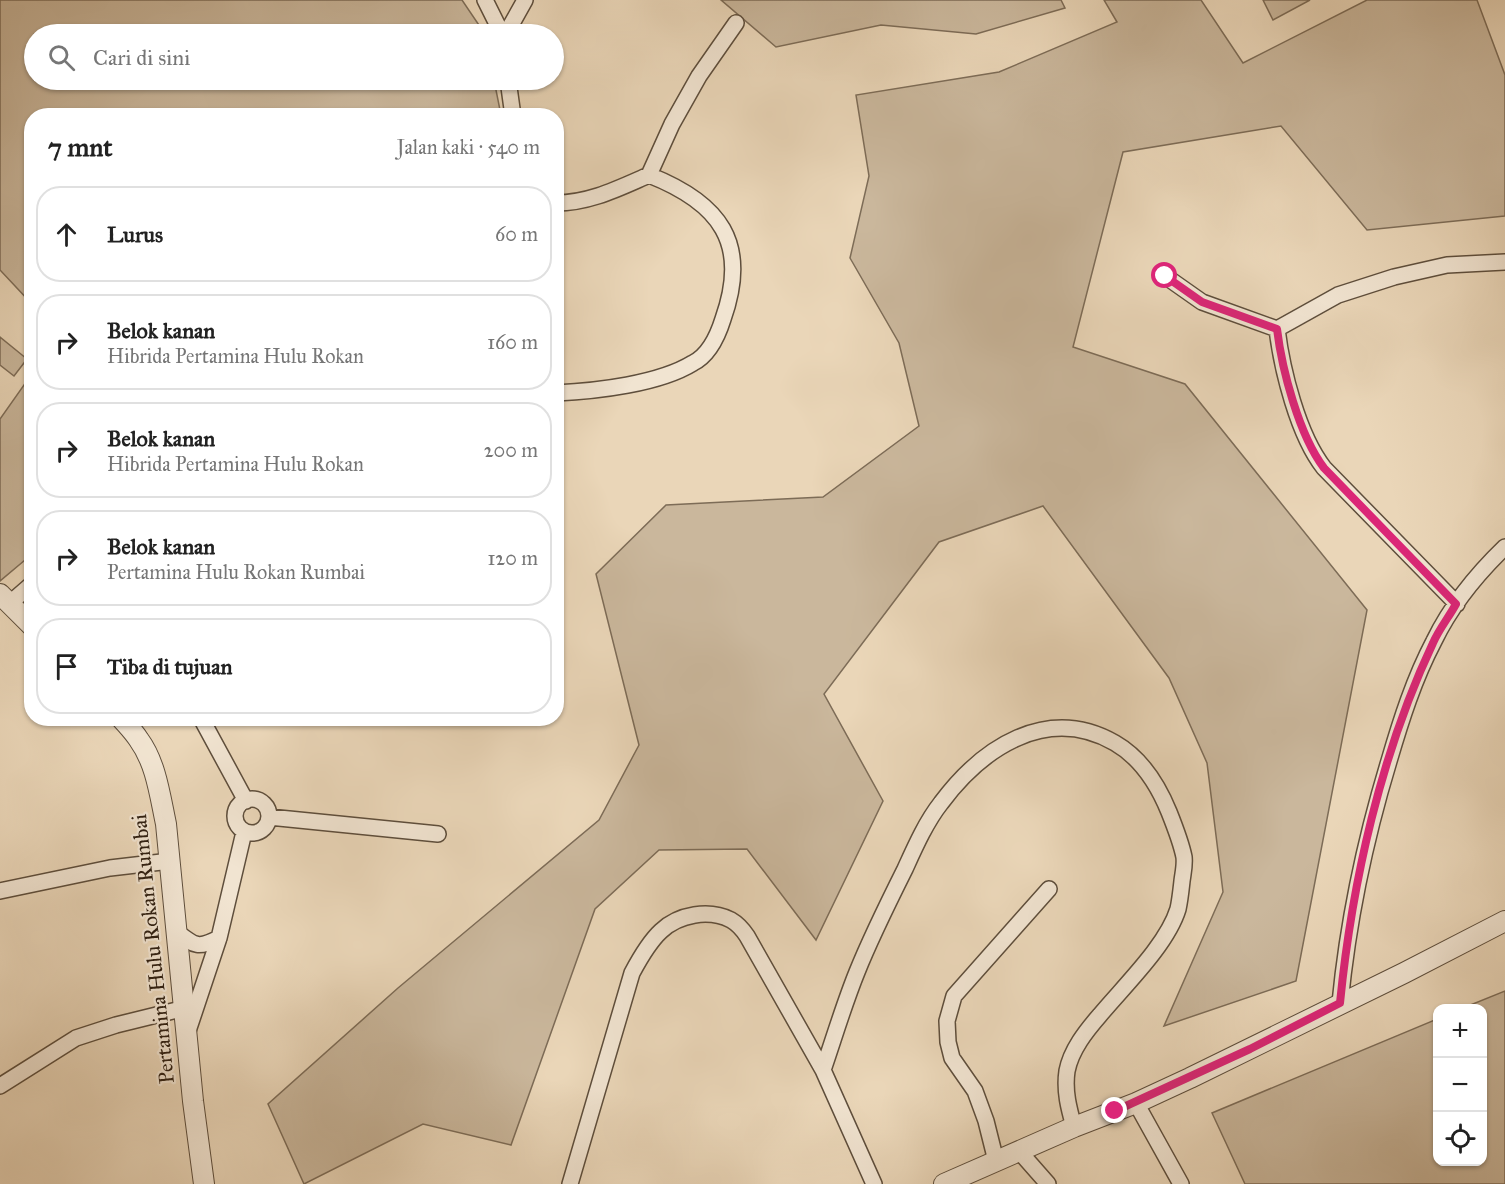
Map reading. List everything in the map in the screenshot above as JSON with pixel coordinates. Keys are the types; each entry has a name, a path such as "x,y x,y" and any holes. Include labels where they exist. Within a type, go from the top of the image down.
{"street":[{"path":"485,0 498,24"},
{"path":"510,24 525,0"},
{"path":"649,176 672,124 699,76 736,23"},
{"path":"509,90 512,108"},
{"path":"564,203 576,203 602,195 649,176 673,185 710,211 722,225 729,239 733,266 729,303 717,338 696,362 675,372 643,381 586,392 564,393"},
{"path":"1165,276 1202,302 1277,329 1338,295 1394,277 1447,265 1505,262"},
{"path":"1277,329 1286,378 1314,456 1456,604"},
{"path":"1340,1003 1345,951 1370,824 1403,713 1434,641 1456,604 1486,566 1505,547"},
{"path":"24,588 5,599 24,618"},
{"name":"Pertamina Hulu Rokan Rumbai","path":"128,726 140,740 150,759 166,824 198,1151 204,1184"},
{"path":"205,726 246,801"},
{"path":"823,1070 856,974 881,916 940,804 959,781 982,760 1002,745 1023,734 1047,728 1066,728 1090,733 1114,742 1132,755 1151,778 1168,809 1184,860 1178,909 1162,942 1091,1025 1072,1056 1067,1072 1066,1098 1074,1127"},
{"path":"254,800 267,809 267,824 257,832 244,832 235,820 235,812 239,805 246,801 254,800"},
{"path":"268,817 438,834"},
{"path":"187,1035 219,938 244,832"},
{"path":"0,891 110,868 170,861"},
{"path":"996,1161 986,1121 975,1091 952,1059 947,1022 954,996 1049,889"},
{"path":"570,1184 632,973 644,951 660,931 677,921 695,915 729,919 741,928 823,1070 874,1184"},
{"path":"944,1184 1074,1127 1136,1103 1250,1049 1505,921"},
{"path":"177,932 196,945 207,944 219,938"},
{"path":"0,1086 76,1038 116,1024 185,1008"},
{"path":"1136,1103 1181,1184"},
{"path":"1019,1151 1048,1184"}],"shaded area":[{"path":"0,0 462,0 478,24 24,24 24,90 496,90 500,108 24,108 24,296 0,270"},
{"path":"721,0 1061,0 1065,8 976,34 881,25 776,47"},
{"path":"1104,0 1201,0 1243,63 1367,0 1477,0 1505,75 1505,216 1367,230 1281,126 1123,152 1073,347 1185,384 1367,610 1296,981 1164,1026 1223,892 1207,763 1169,678 1043,506 939,542 824,694 883,801 816,940 747,849 659,850 595,909 511,1145 423,1124 304,1184 268,1104 398,988 599,820 639,745 596,574 666,505 823,497 919,426 899,343 850,258 869,176 856,95 999,72 1117,22"},
{"path":"1263,0 1310,0 1273,20"},
{"path":"0,337 24,357 24,363 14,376 0,365"},
{"path":"24,385 24,561 0,581 0,419"},
{"path":"1505,991 1505,1184 1245,1184 1212,1113 1433,1021 1433,1166 1487,1166 1487,1004 1473,1004"}],"route":[{"path":"1115,1111 1250,1049 1340,1003 1345,951 1370,824 1403,713 1434,641 1456,604 1314,456 1286,378 1277,329 1202,302 1165,276"}]}
